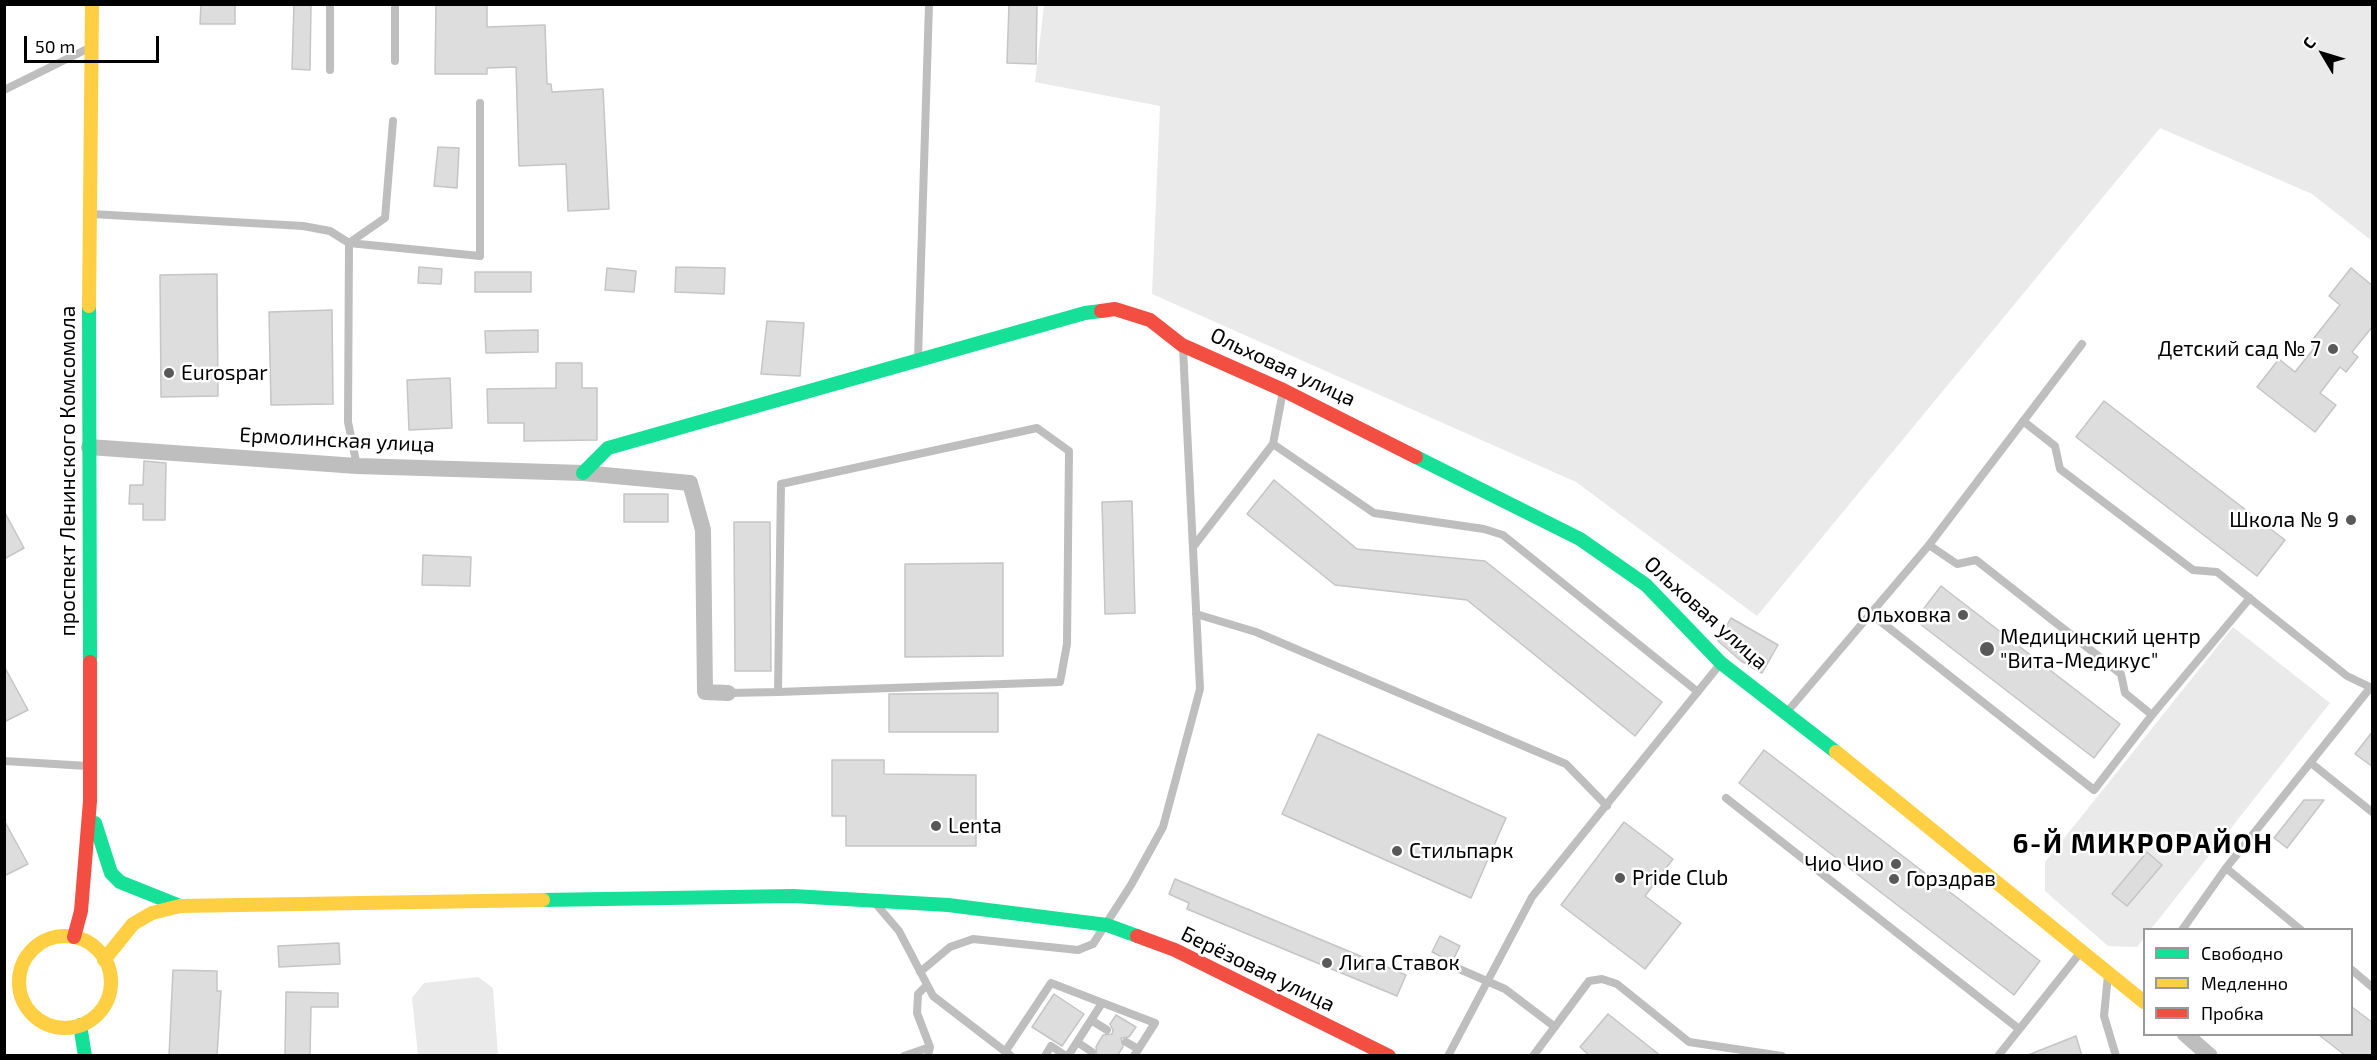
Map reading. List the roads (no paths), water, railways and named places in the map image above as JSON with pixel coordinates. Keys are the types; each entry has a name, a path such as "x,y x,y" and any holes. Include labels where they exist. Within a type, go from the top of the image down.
{"street":[{"name":"проспект Ленинского Комсомола","path":"74,937 81,911 90,801 89,213 92,4"},
{"name":"Ольховая улица","path":"583,473 608,448 1085,313 1115,309 1150,320 1182,345 1283,390 1580,539 1646,585 1721,663 1787,712 2108,972 2140,995"},
{"name":"Ермолинская улица","path":"89,447 357,466 583,473 690,483 703,530 705,692 728,693"},
{"path":"90,801 98,837 111,873 120,882 180,906"},
{"name":"Берёзовая улица","path":"180,906 793,896 948,905 1107,925 1174,950 1389,1056"},
{"path":"104,960 134,924 152,913 180,906"},
{"path":"59,936 74,937 96,947 104,960 109,966 111,977 110,993 104,1007 93,1018 80,1025 54,1026 42,1022 28,1008 20,991 20,976 24,962 33,949 45,941 59,936"},
{"path":"4,993 20,991"},
{"path":"80,1025 85,1056"},
{"path":"2186,1036 2210,1056"}],"lane":[{"path":"330,4 330,70"},
{"path":"395,4 395,61"},
{"path":"918,360 929,4"},
{"path":"4,90 90,48"},
{"path":"89,213 303,226 330,231 349,243 480,256 480,103"},
{"path":"349,243 385,218 393,121"},
{"path":"349,243 348,422 357,466"},
{"path":"1787,712 1929,544 2082,344"},
{"path":"920,972 950,947 972,939 1078,950 1093,944 1107,925 1162,827 1200,688 1182,345"},
{"path":"1193,547 1273,444 1283,390"},
{"path":"2023,421 2055,446 2060,469 2193,570 2217,572 2347,676 2371,688 2226,868 2183,928"},
{"path":"728,693 778,692 1060,682 1067,644 1069,451 1037,428 781,484 778,692"},
{"path":"1273,444 1374,513 1484,529 1503,535 1698,692"},
{"path":"1929,544 1958,564 1976,560 2121,674 2125,693 2152,715"},
{"path":"1870,614 2094,790 2152,715 2250,598"},
{"path":"1196,614 1256,632 1566,764 1607,806"},
{"path":"1448,1056 1532,897 1721,663"},
{"path":"4,761 90,766"},
{"path":"2310,762 2373,812"},
{"path":"1726,798 2019,1029"},
{"path":"2226,868 2299,928"},
{"path":"873,901 898,931 933,996 1008,1054 1051,983 1155,1023 1136,1052 1126,1042"},
{"path":"2001,1054 2082,950"},
{"path":"1457,968 1505,989 1555,1027"},
{"path":"2353,971 2373,987"},
{"path":"2108,972 2104,1016 2116,1056"},
{"path":"1533,1056 1589,981 1602,979 1617,984 1689,1041 1782,1056"},
{"path":"904,1056 929,1051 917,1013 918,994 926,986"},
{"path":"1045,1056 1051,1046 1067,1056 1102,1003"},
{"path":"1091,1020 1107,1030"},
{"path":"1077,1042 1092,1052"}],"place":[{"name":"Детский сад № 7","path":"2333,349"},
{"name":"Eurospar","path":"169,373"},
{"name":"Школа № 9","path":"2351,520"},
{"name":"Ольховка","path":"1963,615"},
{"name":"Медицинский центр \"Вита-Медикус\"","path":"1987,649"},
{"name":"Lenta","path":"936,826"},
{"name":"Стильпарк","path":"1397,851"},
{"name":"Чио Чио","path":"1896,864"},
{"name":"Pride Club","path":"1620,878"},
{"name":"Горздрав","path":"1894,879"},
{"name":"Лига Ставок","path":"1327,963"}],"district":[{"name":"6-Й МИКРОРАЙОН","path":"2143,844"}]}
